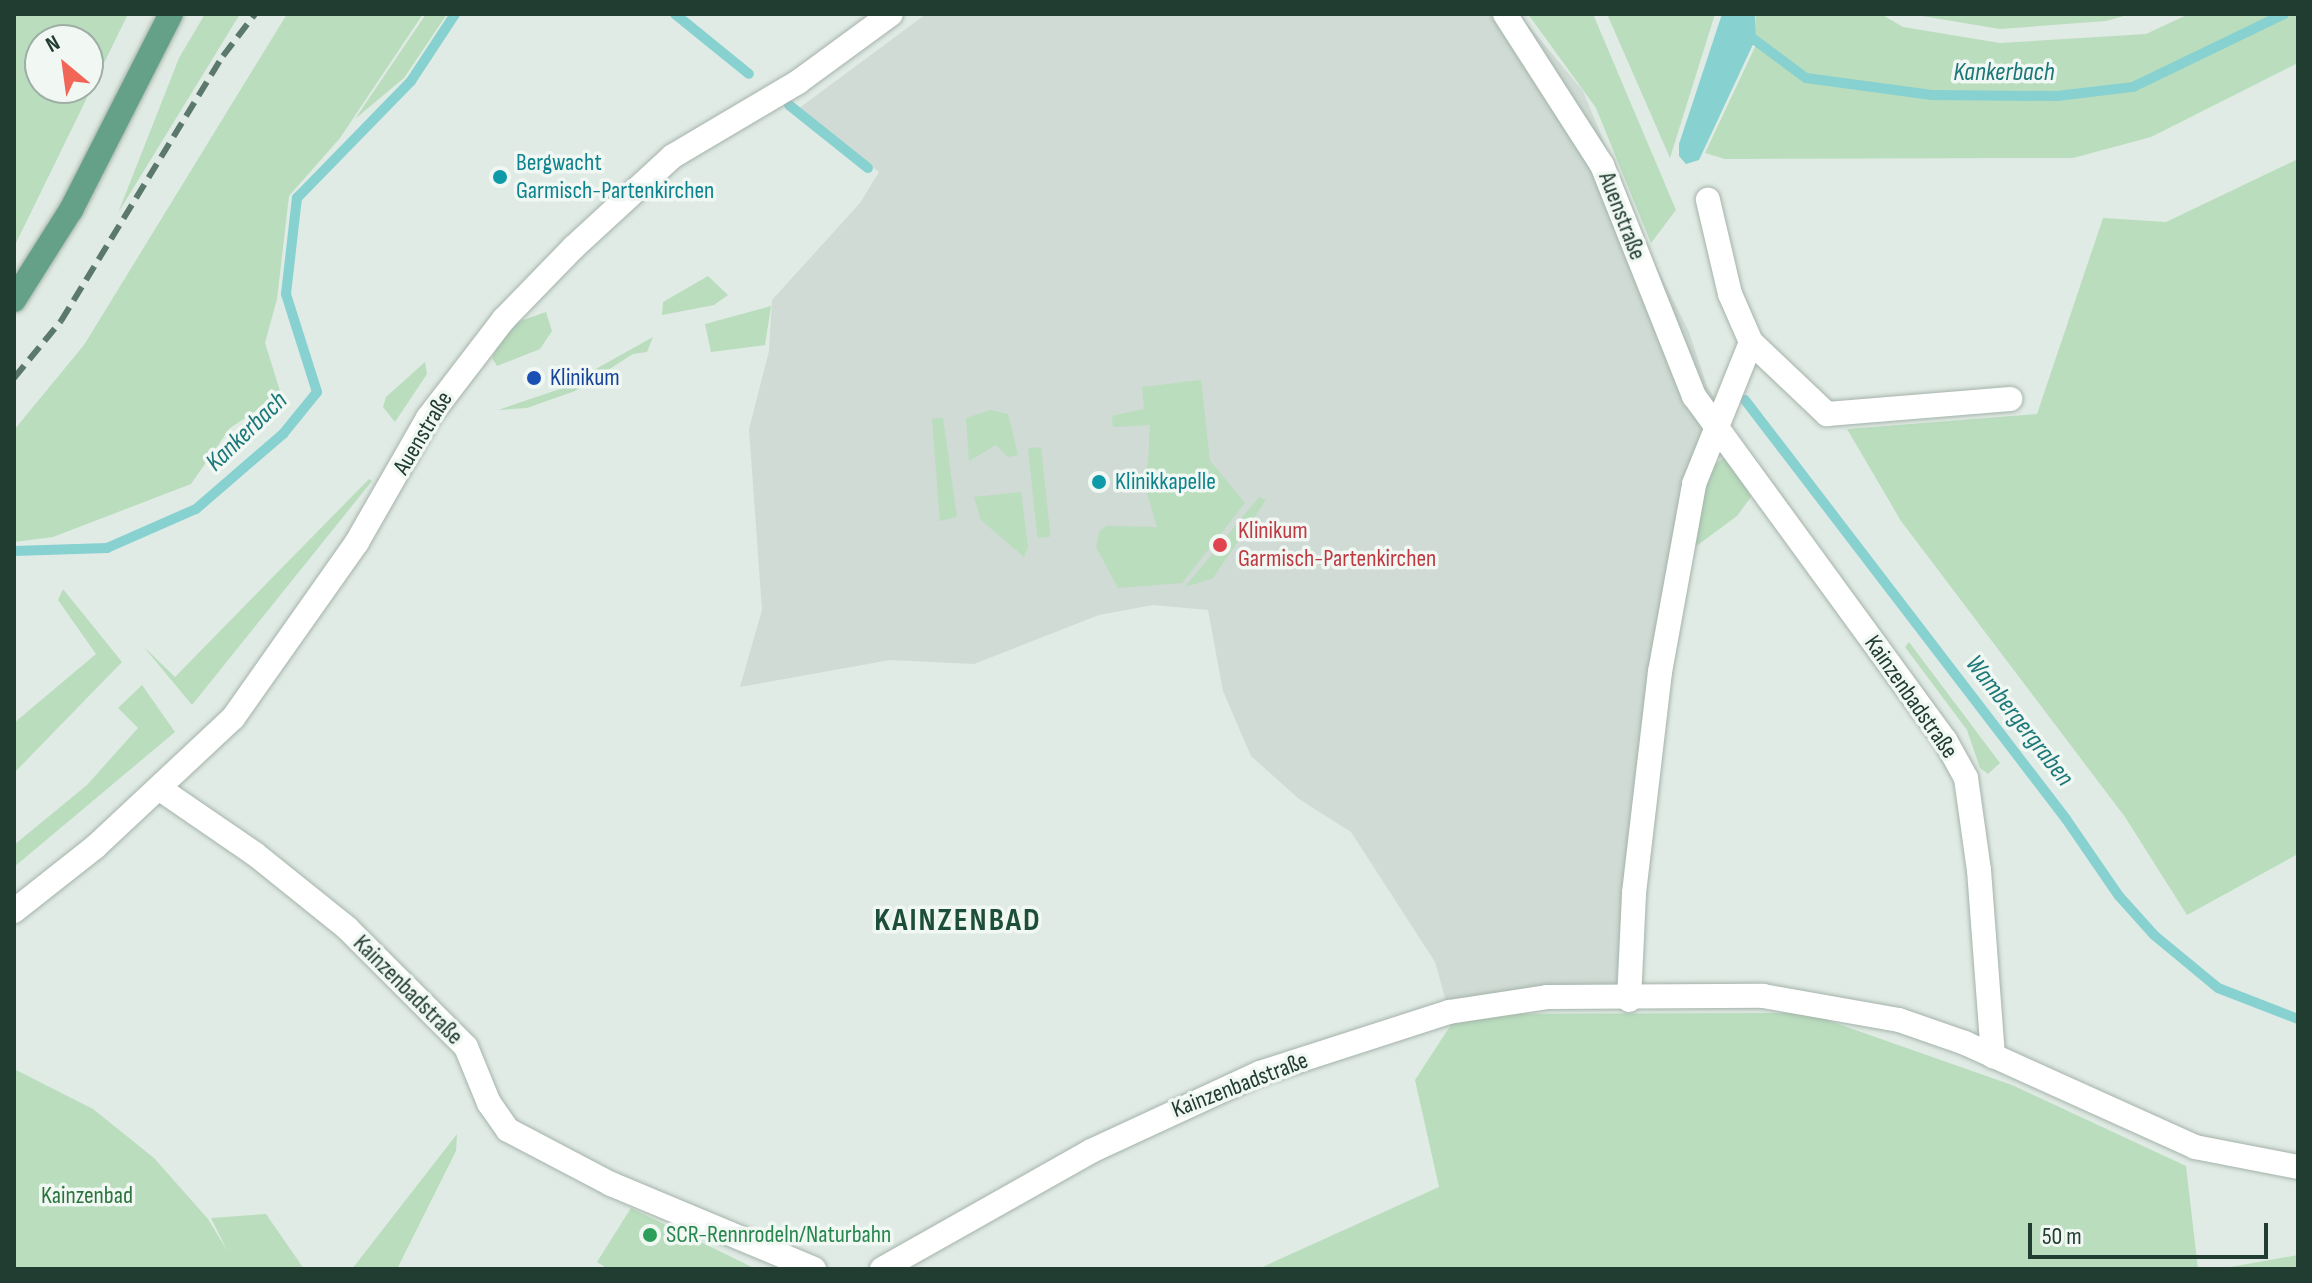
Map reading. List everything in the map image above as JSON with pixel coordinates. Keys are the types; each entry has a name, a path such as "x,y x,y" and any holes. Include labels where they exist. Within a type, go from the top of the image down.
{"main road":[{"path":"14,300 71,210 171,14"}],"street":[{"name":"Auenstraße","path":"14,911 160,789 233,718 307,620 428,418 504,319 673,156 798,82 891,14"},
{"name":"Auenstraße","path":"1505,14 1602,165 1694,396 1716,431"},
{"path":"1708,200 1730,294 1748,353 1827,414 2010,399"},
{"path":"1629,1000 1634,893 1660,672 1694,484 1748,353"},
{"name":"Kainzenbadstraße","path":"1716,431 1945,740 1966,778 1979,870 1993,1056"},
{"name":"Kainzenbadstraße","path":"160,789 312,897 359,939 466,1047 489,1103 508,1130 611,1184 814,1269"},
{"name":"Kainzenbadstraße","path":"882,1269 1130,1131 1260,1073 1449,1012 1547,997 1629,1000 1763,996 1899,1020 1993,1056 2195,1147 2298,1167"}],"shaded area":[{"name":"Klinikum Garmisch-Partenkirchen","path":"926,14 1519,14 1583,91 1649,252 1689,332 1707,386 1732,427 1694,484 1629,1000 1449,1012 1435,962 1351,832 1299,799 1251,756 1223,691 1208,610 1153,605 1099,615 974,664 890,660 740,687 762,610 749,429 769,351 772,300 860,203 879,172 798,109"}],"green space":[{"path":"14,14 128,14 104,63 104,24 24,24 24,104 84,104 14,247"},
{"path":"205,14 240,14 118,213 179,58"},
{"path":"287,14 423,14 340,138 289,196 277,299 265,343 281,394 230,428 191,484 53,537 14,542 14,430 84,345"},
{"path":"426,14 447,14 404,78 355,119"},
{"path":"1528,14 1593,14 1676,210 1651,243 1596,108"},
{"path":"1607,14 1715,14 1670,158"},
{"path":"1756,14 1881,14 1903,27 2000,43 2146,34 2189,14 2298,14 2298,63 2151,137 2073,158 1725,159 1705,153 1755,47"},
{"path":"1910,14 2131,14 2106,21 2000,29"},
{"path":"2298,159 2298,854 2187,915 2125,817 1901,521 1847,429 2037,414 2103,218 2166,222"},
{"path":"708,276 728,295 714,305 662,315 663,302"},
{"path":"771,306 765,345 711,352 705,324"},
{"path":"546,312 552,331 540,349 497,366 492,358 500,341 520,321"},
{"path":"653,337 647,352 633,354 575,391 527,408 498,410 560,389"},
{"path":"425,362 427,374 395,422 383,407 386,397"},
{"path":"1201,380 1210,461 1245,503 1182,583 1118,588 1096,547 1100,530 1107,526 1157,527 1142,477 1148,465 1150,425 1113,427 1112,416 1144,409 1142,387"},
{"path":"991,410 1008,414 1018,455 1008,457 996,445 969,461 966,418"},
{"path":"943,418 957,517 940,521 932,419"},
{"path":"1041,447 1050,537 1037,538 1028,448"},
{"path":"1724,458 1732,461 1751,497 1737,516 1695,547 1708,469"},
{"path":"369,479 372,481 192,705 143,646 175,677"},
{"path":"1021,492 1028,547 1024,557 981,520 974,497"},
{"path":"1259,497 1266,500 1213,578 1185,587"},
{"path":"63,589 122,662 14,773 14,723 96,654 58,600"},
{"path":"1909,642 2000,763 1988,774 1980,768 1967,730 1905,647"},
{"path":"142,685 175,732 14,867 14,845 87,785 138,728 118,708"},
{"path":"1807,1013 2012,1085 2186,1166 2198,1269 1258,1269 1439,1187 1415,1080 1458,1014"},
{"name":"Kainzenbad","path":"14,1069 93,1109 154,1158 208,1219 228,1252 211,1218 266,1214 304,1269 14,1269"},
{"path":"457,1134 456,1151 397,1269 352,1269"},
{"name":"SCR-Rennrodeln/Naturbahn","path":"631,1208 756,1269 608,1269 597,1262"},
{"path":"2298,1255 2298,1269 2219,1269"}],"water":[{"path":"1722,14 1755,14 1756,38 1699,160 1686,164 1679,156 1679,144"}],"waterway":[{"name":"Kankerbach","path":"14,551 107,548 196,509 283,434 317,392 286,294 297,198 411,81 455,14"},
{"path":"675,14 749,74"},
{"name":"Kankerbach","path":"1741,14 1740,29 1806,78 1932,95 2057,96 2133,87 2284,14"},
{"path":"789,105 868,168"},
{"name":"Wambergergraben","path":"1745,400 2066,819 2119,896 2154,935 2218,988 2298,1019"}],"railway":[{"path":"14,378 61,321 223,56 255,14"}],"place":[{"name":"Bergwacht Garmisch-Partenkirchen","path":"500,177"},
{"name":"Klinikum","path":"534,378"},
{"name":"Klinikkapelle","path":"1099,482"},
{"name":"Klinikum Garmisch-Partenkirchen","path":"1220,545"},
{"name":"SCR-Rennrodeln/Naturbahn","path":"650,1235"}],"district":[{"name":"KAINZENBAD","path":"958,921"}]}
